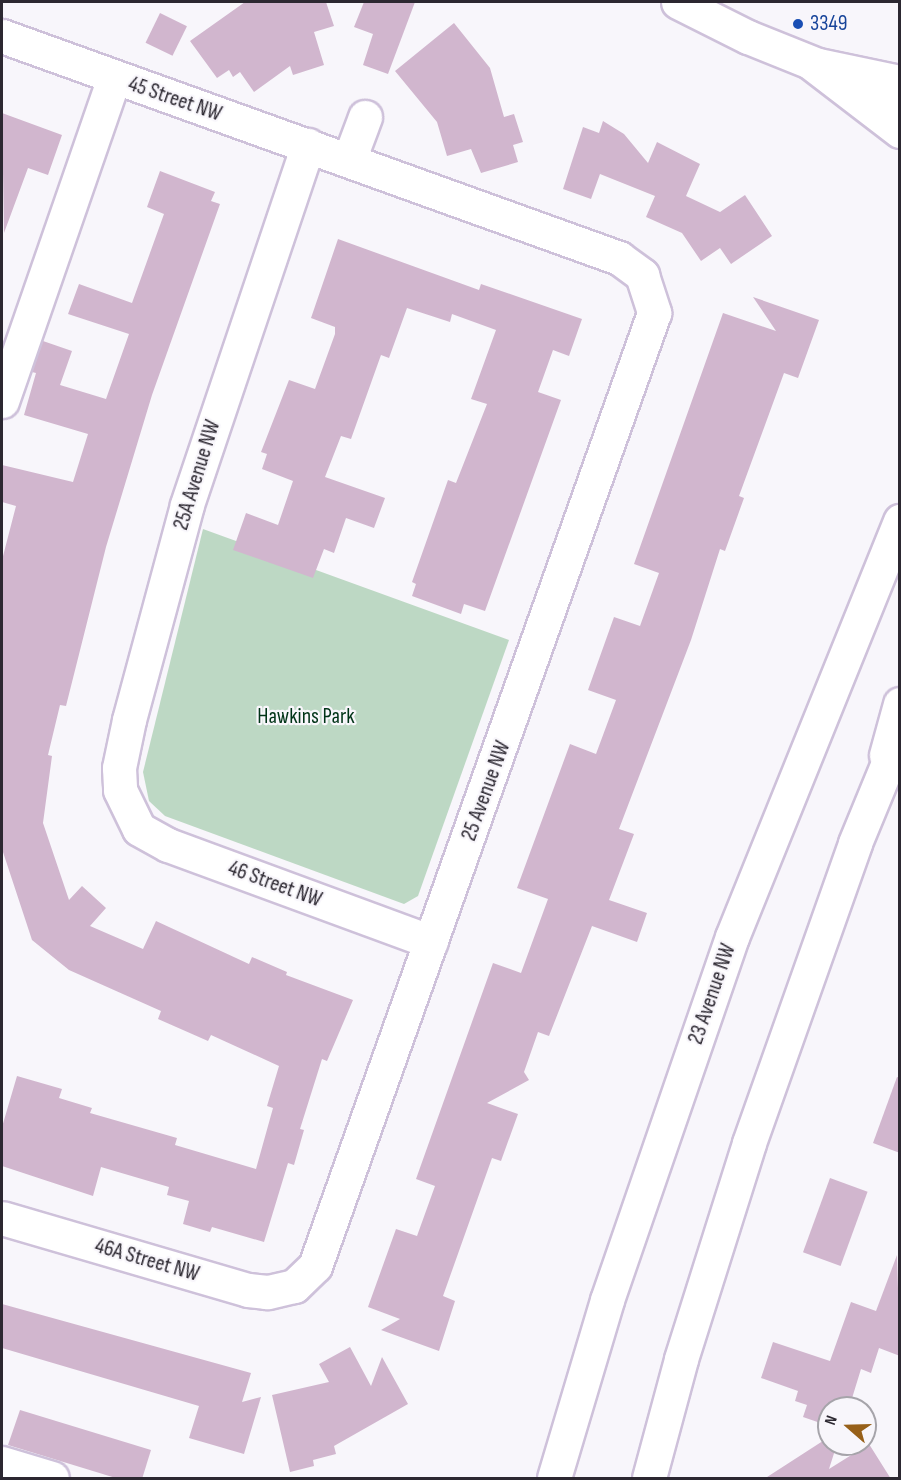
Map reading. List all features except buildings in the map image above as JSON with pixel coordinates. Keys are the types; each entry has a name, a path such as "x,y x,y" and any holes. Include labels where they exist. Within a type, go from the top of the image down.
{"street":[{"path":"678,2 811,63 900,99"},
{"name":"45 Street NW","path":"2,36 619,258 632,265 648,287"},
{"path":"811,63 900,82"},
{"path":"811,63 900,131"},
{"path":"2,401 114,77"},
{"path":"349,160 365,117"},
{"name":"25A Avenue NW","path":"128,812 120,790 118,768 187,505 308,145"},
{"name":"25 Avenue NW","path":"294,1286 315,1266 321,1251 652,330 654,313 648,287"},
{"name":"23 Avenue NW","path":"554,1479 607,1300 732,937 900,521"},
{"path":"880,780 900,704"},
{"path":"649,1479 681,1359 749,1143 880,780 900,734"},
{"name":"46 Street NW","path":"128,812 139,829 168,845 431,942"},
{"name":"46A Street NW","path":"2,1218 248,1290 267,1292 294,1286"},
{"path":"2,1463 52,1479"}],"green space":[{"name":"Hawkins Park","path":"203,529 509,640 418,896 404,904 165,816 149,801 143,772"}],"place":[{"name":"3349","path":"798,24"}]}
